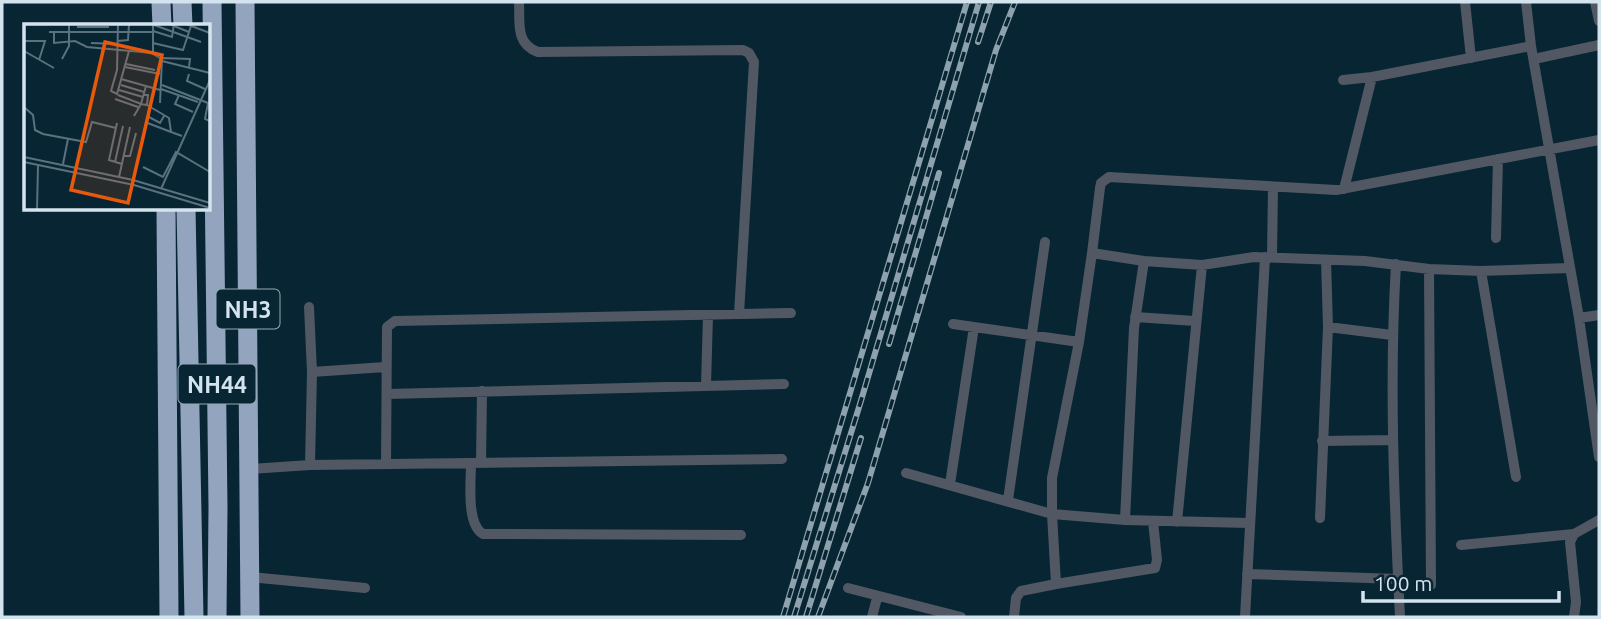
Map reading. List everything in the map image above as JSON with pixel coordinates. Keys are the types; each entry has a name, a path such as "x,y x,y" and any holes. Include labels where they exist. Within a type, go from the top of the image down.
{"highway":[{"path":"161,2 162,24"},
{"path":"182,2 183,24"},
{"name":"NH44","path":"212,2 217,617"},
{"path":"234,2 245,31"},
{"name":"NH3","path":"245,2 250,617"},
{"path":"166,210 169,617"},
{"name":"NH44","path":"186,210 194,617"}],"street":[{"path":"520,2 522,40 527,48 538,52 743,50 752,57 754,62 739,314"},
{"path":"1465,2 1471,58"},
{"path":"1526,2 1531,47 1579,318 1599,457"},
{"path":"1595,2 1599,21"},
{"path":"1534,59 1599,45"},
{"path":"1343,80 1373,77 1531,47"},
{"path":"1344,189 1373,77"},
{"path":"1056,584 1052,478 1079,342 1101,183 1109,177 1344,189 1599,139"},
{"path":"1496,238 1499,159"},
{"path":"1245,617 1249,523 1273,187"},
{"path":"1008,500 1045,242"},
{"path":"1092,253 1143,261 1202,265 1240,258 1268,257 1481,271 1569,268"},
{"path":"1320,517 1328,327 1326,260"},
{"path":"1125,520 1135,317 1143,261"},
{"path":"1396,264 1392,335 1392,440 1400,617"},
{"path":"1177,522 1202,265"},
{"path":"1429,269 1431,585"},
{"path":"1481,271 1516,477"},
{"path":"309,307 312,372 310,465"},
{"path":"386,464 387,327 395,321 791,313"},
{"path":"706,385 708,315"},
{"path":"1579,318 1599,315"},
{"path":"1135,317 1195,321"},
{"path":"953,324 1079,342"},
{"path":"950,484 974,327"},
{"path":"1328,327 1392,335"},
{"path":"312,372 385,366"},
{"path":"387,394 784,384"},
{"path":"482,391 473,520 478,531 484,534 741,535"},
{"path":"1322,441 1392,440"},
{"path":"250,469 310,465 782,459"},
{"path":"906,473 1052,514 1125,520 1249,523"},
{"path":"1461,545 1574,534 1599,520"},
{"path":"1014,617 1016,598 1021,591 1155,568 1157,560 1153,521"},
{"path":"1574,534 1569,545 1576,602 1574,617"},
{"path":"1247,574 1398,579"},
{"path":"250,577 365,588"},
{"path":"848,588 938,615 961,617"},
{"path":"872,617 877,598"}],"railway":[{"path":"783,617 967,2"},
{"path":"794,617 979,2"},
{"path":"978,42 991,2"},
{"path":"818,617 868,483 996,50 1015,2"},
{"path":"889,344 939,173"},
{"path":"806,617 861,438"}]}
